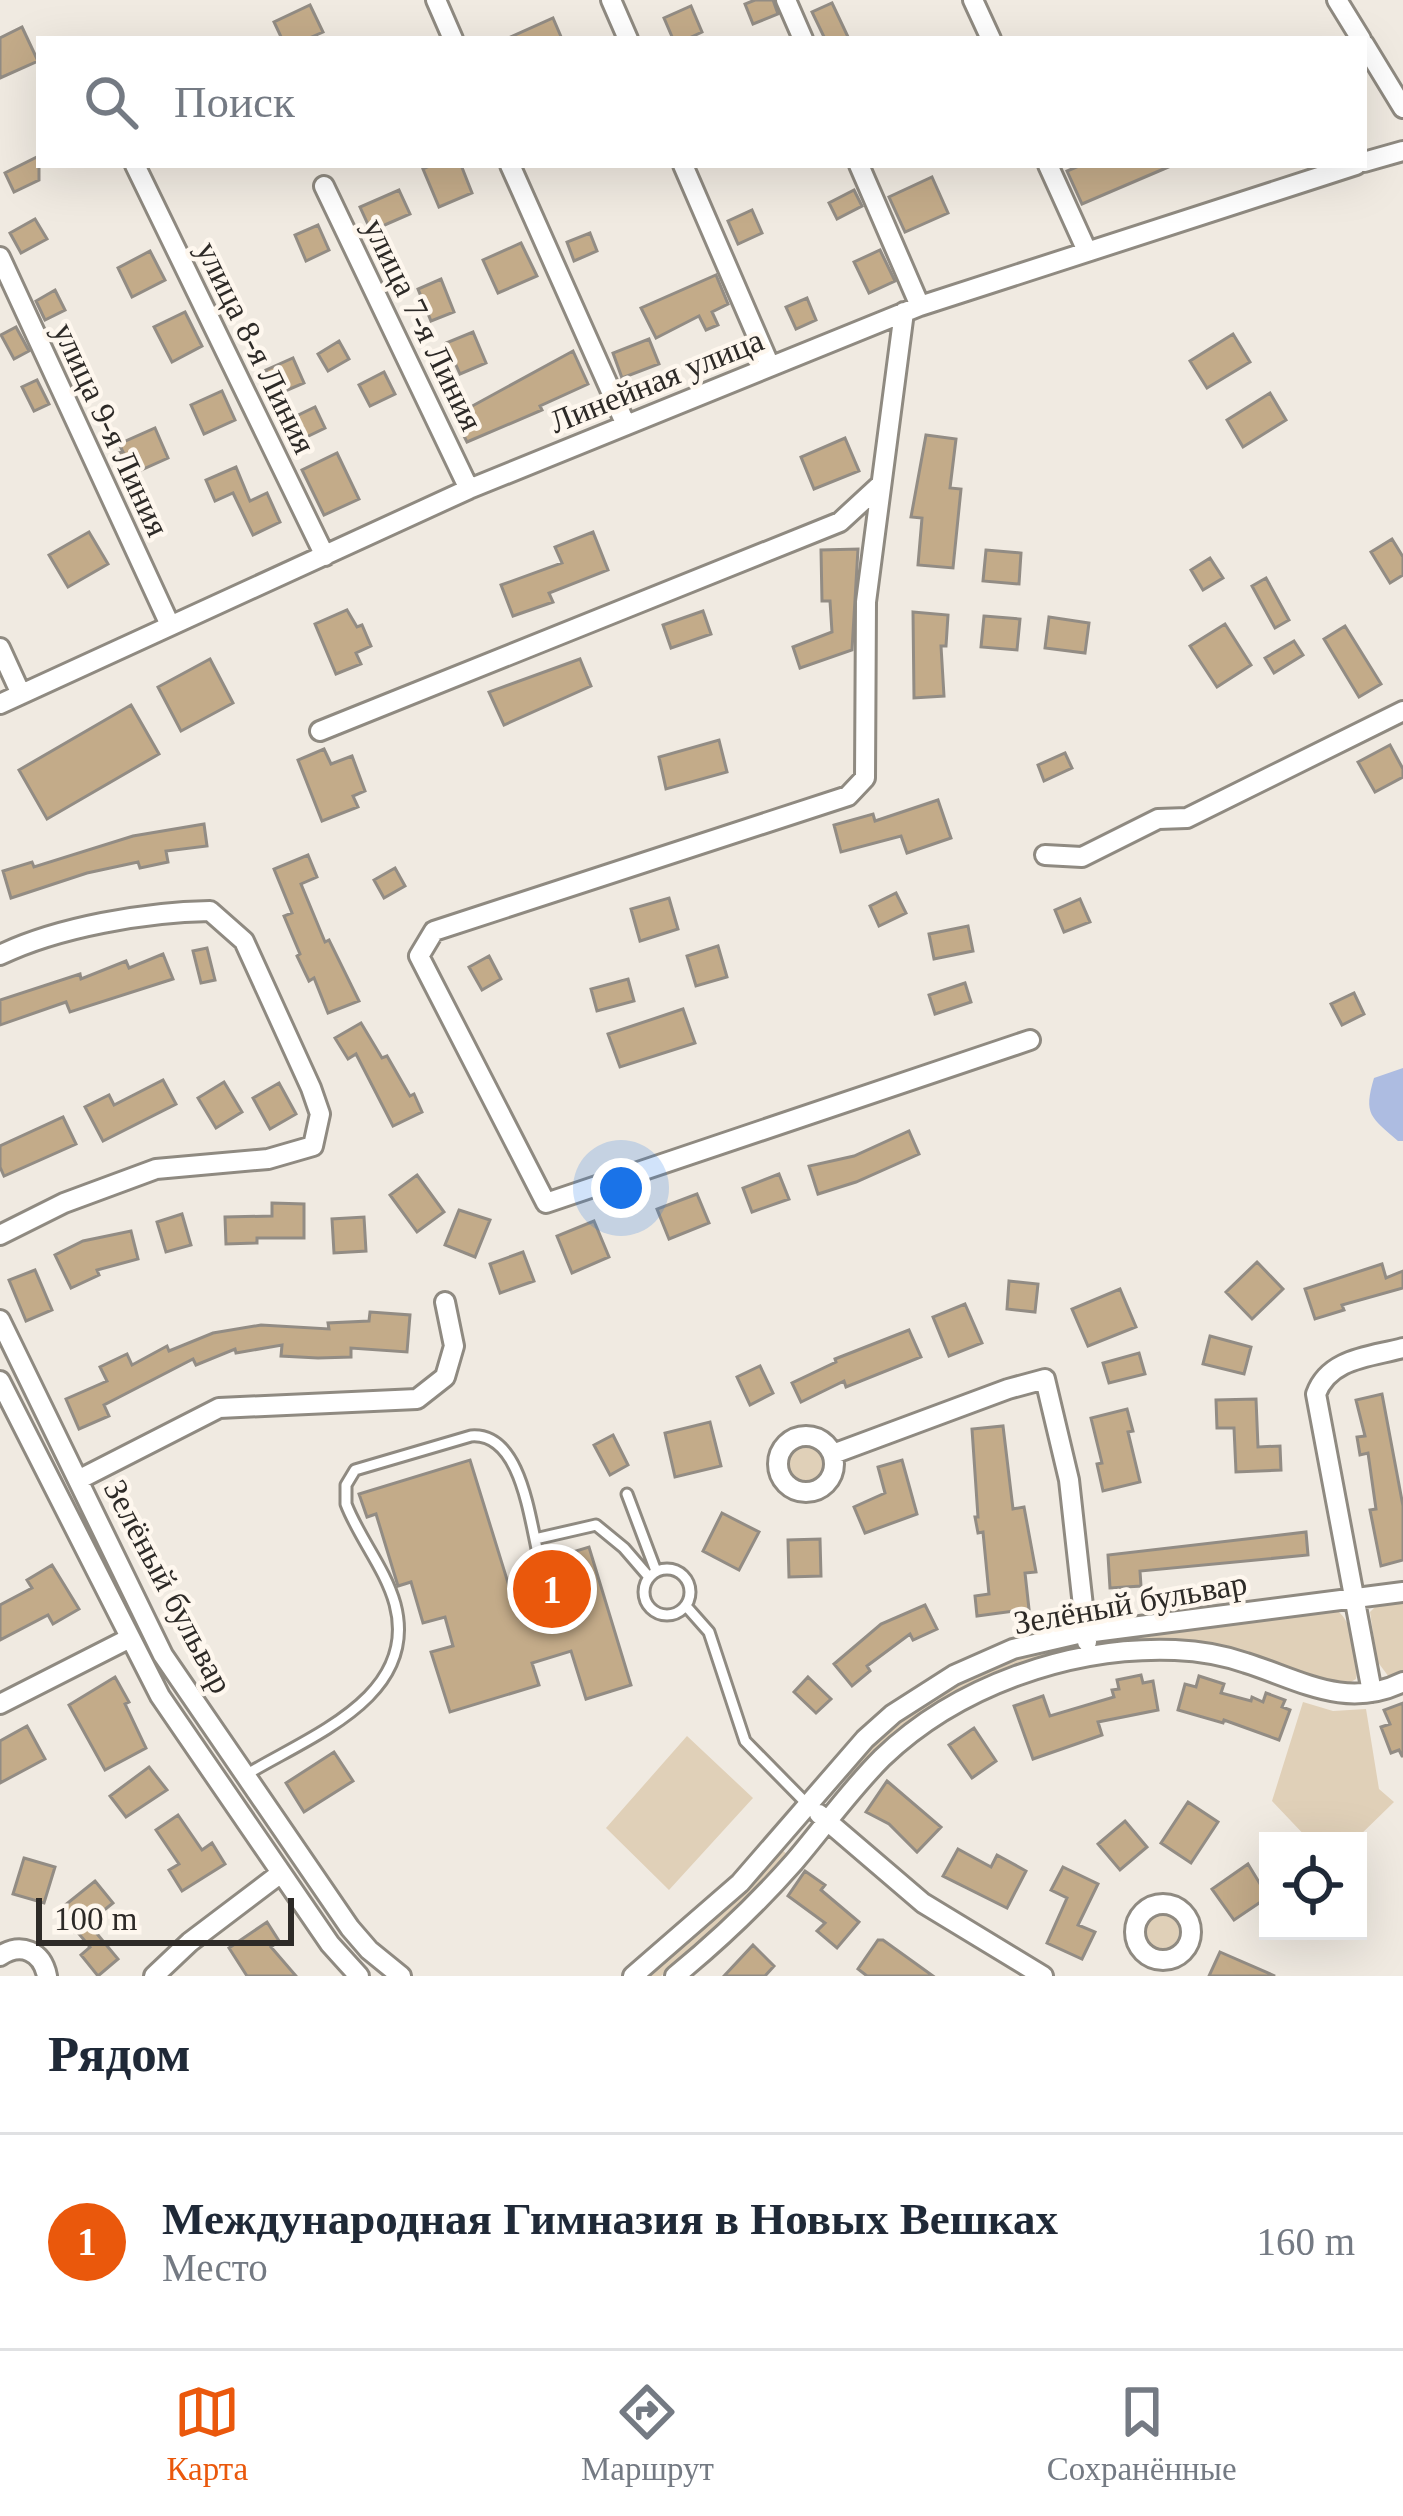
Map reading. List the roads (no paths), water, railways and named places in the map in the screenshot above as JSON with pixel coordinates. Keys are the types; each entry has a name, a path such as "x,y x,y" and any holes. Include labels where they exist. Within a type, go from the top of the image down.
{"street":[{"path":"436,0 452,36"},
{"path":"610,0 627,36"},
{"path":"786,0 802,36"},
{"path":"973,0 990,36"},
{"path":"1337,0 1360,36"},
{"path":"1367,48 1403,108"},
{"name":"Линейная улица","path":"1367,162 1403,151"},
{"name":"улица 8-я Линия","path":"136,168 325,556"},
{"path":"511,168 626,425"},
{"path":"684,168 770,366"},
{"path":"860,168 912,309 880,485 866,602 865,778 848,796 434,931 419,956 546,1203 1030,1040"},
{"path":"1049,168 1087,250"},
{"name":"Линейная улица","path":"0,704 469,489 912,309 1347,168"},
{"name":"улица 7-я Линия","path":"324,186 469,489"},
{"name":"улица 9-я Линия","path":"0,257 170,625"},
{"path":"320,731 840,522 880,485"},
{"path":"0,648 21,694"},
{"path":"1045,855 1082,857 1158,819 1187,818 1403,711"},
{"path":"0,955 31,940 176,912 210,911 244,941 320,1114 313,1146 268,1159 156,1169 64,1203 0,1235"},
{"path":"78,1480 220,1408 417,1399 445,1377 454,1346 445,1302"},
{"name":"Зелёный бульвар","path":"0,1320 163,1654 350,1928 401,1976"},
{"path":"1372,1692 1316,1394 1322,1378 1334,1367 1403,1348"},
{"path":"832,1454 1046,1378 1069,1480 1089,1659"},
{"name":"Зелёный бульвар","path":"0,1382 160,1696 330,1944 359,1976"},
{"name":"Зелёный бульвар","path":"633,1976 740,1883 865,1739 954,1675 1013,1649 1086,1633 1403,1592"},
{"path":"0,1704 130,1638"},
{"name":"Зелёный бульвар","path":"675,1976 758,1901 883,1758 938,1715 1009,1679 1089,1659 1152,1650 1197,1652 1245,1662 1311,1689 1354,1694 1403,1682"},
{"path":"808,1804 922,1903 1043,1976"},
{"path":"154,1976 190,1942 281,1873"},
{"path":"0,1955 11,1949 31,1951 44,1964 47,1976"},
{"path":"1139,1976 1150,1956"}],"lane":[{"path":"244,1776 364,1702 393,1663 398,1634 395,1604 346,1504 346,1485 355,1469 461,1438 491,1437 500,1442 513,1461 535,1539 538,1561 524,1575"},
{"path":"627,1494 653,1574 644,1594 653,1610 670,1615 686,1606 688,1580 674,1569 653,1574"},
{"path":"535,1539 596,1525 653,1574"},
{"path":"686,1606 709,1631 745,1742 808,1804"},
{"path":"281,1873 302,1858"}],"water":[{"path":"1403,1068 1403,1141 1398,1141 1376,1120 1369,1100 1374,1078"}],"place":[{"name":"Международная Гимназия в Новых Вешках","path":"552,1589"}]}
